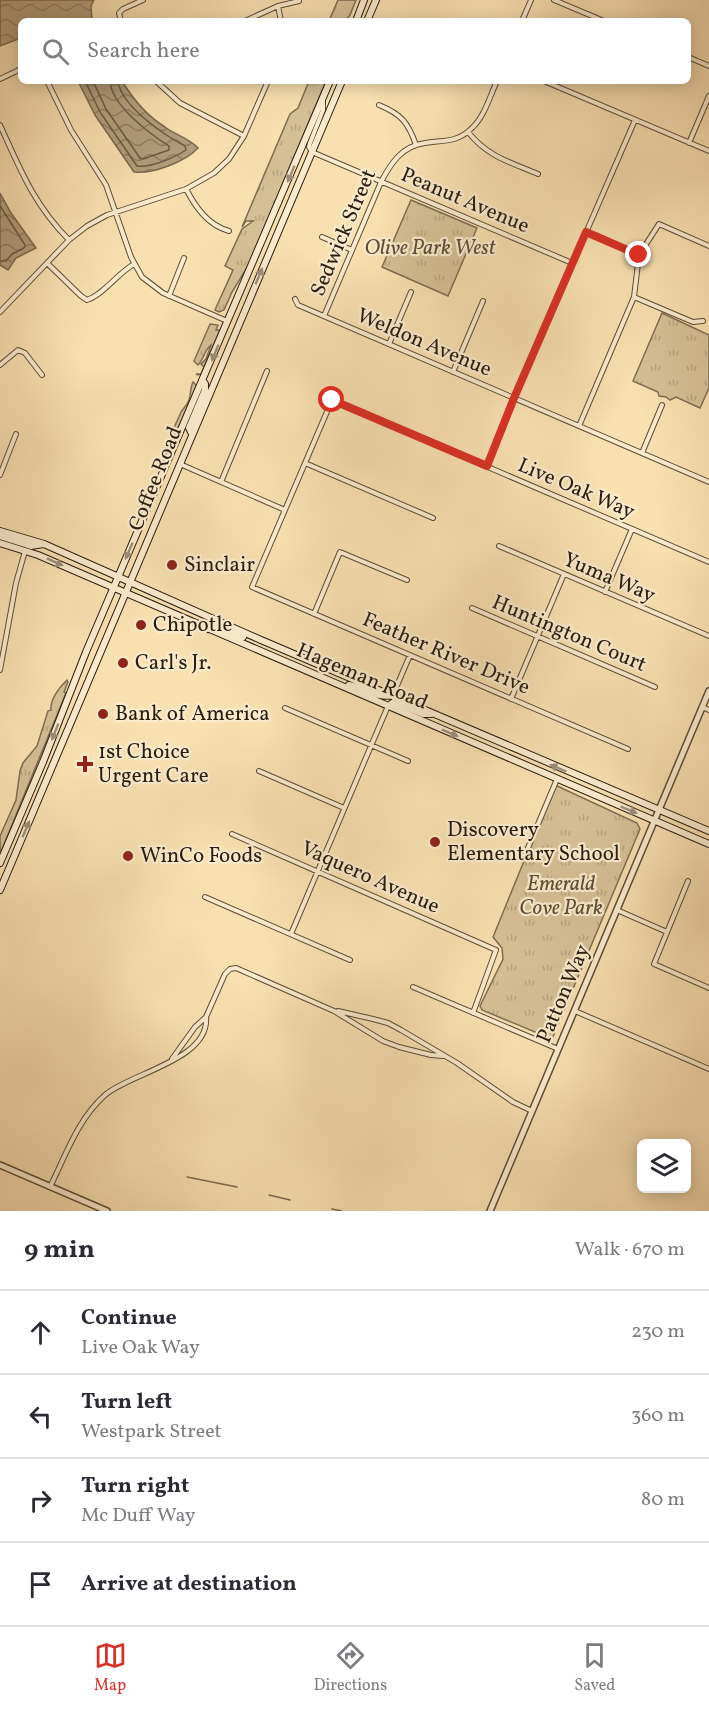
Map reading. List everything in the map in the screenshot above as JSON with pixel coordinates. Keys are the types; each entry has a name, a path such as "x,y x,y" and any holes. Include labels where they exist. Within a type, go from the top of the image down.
{"main road":[{"path":"357,18 364,0"},
{"path":"368,18 376,0"},
{"name":"Coffee Road","path":"0,863 118,576 329,84"},
{"name":"Coffee Road","path":"0,891 341,84"},
{"path":"192,435 189,428 205,390 203,381"},
{"name":"Hageman Road","path":"0,531 44,544 261,640 709,831"},
{"path":"0,536 31,546 44,544"},
{"name":"Hageman Road","path":"0,543 25,550 709,844"},
{"path":"209,629 217,626 246,638 261,640"},
{"path":"336,683 359,687 385,698 393,695"},
{"path":"388,706 394,702 423,714 435,714"}],"street":[{"path":"120,18 119,14 123,9 142,0"},
{"path":"523,18 531,0"},
{"path":"555,0 597,18"},
{"path":"252,18 278,6 299,1"},
{"path":"278,6 280,18"},
{"path":"691,58 709,66"},
{"path":"0,79 18,70"},
{"path":"48,84 71,130 106,185 134,264 148,283 169,296 228,321"},
{"path":"159,84 180,103 244,136"},
{"path":"0,312 69,240 87,225 116,212 186,189 205,180 223,166 244,136 267,84"},
{"path":"496,84 483,113 468,132 491,154 538,174"},
{"path":"551,84 709,152"},
{"path":"689,143 709,96"},
{"path":"312,152 309,147 323,110 323,98"},
{"path":"379,105 403,118 416,145"},
{"path":"487,466 514,398 635,120"},
{"path":"0,125 33,195 48,218 69,240"},
{"name":"Sedwick Street","path":"324,316 381,182 396,157 416,145 449,141 468,132"},
{"name":"Peanut Avenue","path":"312,152 572,263"},
{"path":"186,189 198,209 212,224 229,231"},
{"path":"579,426 634,297 639,255 659,224 709,246"},
{"path":"586,232 639,255"},
{"path":"322,237 352,250"},
{"path":"169,296 184,258"},
{"path":"47,263 87,300 94,297 134,264"},
{"path":"389,344 411,292"},
{"path":"634,297 693,322 703,321"},
{"name":"Weldon Avenue","path":"295,300 298,305 709,481"},
{"path":"453,372 483,301"},
{"path":"0,364 18,350 24,353 42,375"},
{"path":"221,482 267,371"},
{"name":"Live Oak Way","path":"305,463 332,400 709,562"},
{"path":"642,453 662,405"},
{"path":"0,475 16,435"},
{"path":"180,464 285,510 305,463 433,518"},
{"name":"Feather River Drive","path":"285,510 252,587 628,749"},
{"path":"605,592 632,529"},
{"name":"Yuma Way","path":"499,546 709,636"},
{"path":"0,670 16,583 25,550"},
{"path":"314,614 340,552 407,580"},
{"path":"511,699 564,574"},
{"name":"Huntington Court","path":"472,608 655,687"},
{"path":"393,695 410,655"},
{"name":"Patton Way","path":"490,1211 709,691"},
{"path":"291,934 388,706"},
{"path":"702,707 709,710"},
{"path":"285,708 408,761"},
{"path":"259,771 344,808"},
{"path":"525,855 557,779"},
{"name":"Vaquero Avenue","path":"232,834 496,950 473,1013"},
{"path":"688,881 654,964 709,988"},
{"path":"205,897 350,960"},
{"path":"617,910 667,932"},
{"path":"172,1059 181,1056 193,1047 201,1036 206,1017 225,974 230,969 236,968 334,1011 383,1041 431,1055 443,1056"},
{"path":"413,987 559,1049"},
{"path":"334,1011 388,1023 457,1064 513,1102 533,1112"},
{"path":"575,1011 709,1069"},
{"path":"50,1187 83,1119 99,1101 121,1085 172,1059 195,1027 206,1017"},
{"path":"0,1165 107,1211"}],"green space":[{"path":"338,0 356,0 348,18 330,18"},
{"path":"308,84 325,84 248,266 224,310 219,312 215,310 233,270 225,266 242,229 253,221 246,221 242,227 290,114 298,108"},
{"name":"Olive Park West","path":"411,200 477,228 448,296 382,267"},
{"path":"662,313 709,335 709,388 700,408 676,397 670,400 659,396 658,392 633,381"},
{"path":"210,324 218,325 216,330 220,330 201,374 204,367 201,364 206,359 211,345 198,365 194,361"},
{"path":"193,382 196,387 164,461 176,424 189,400"},
{"path":"67,680 64,692 66,693 0,854 0,836 16,800 23,763 37,746 48,711 51,710 58,690"},
{"name":"Emerald Cove Park","path":"555,785 637,823 640,829 552,1039 482,1010 480,1006 503,959 502,948 493,937"}],"water":[{"path":"0,0 94,0 91,6 92,18 18,18 18,39 0,46"},
{"path":"80,84 124,84 152,118 198,148 185,158 168,166 134,172 95,115"},
{"path":"0,193 36,248 16,258 8,270 0,265"}],"waterway":[{"path":"187,1177 237,1187"},
{"path":"269,1195 290,1200"},
{"path":"332,1209 342,1211"}],"place":[{"name":"Sinclair","path":"172,565"},
{"name":"Chipotle","path":"141,625"},
{"name":"Carl's Jr.","path":"123,663"},
{"name":"Bank of America","path":"103,714"},
{"name":"1st Choice Urgent Care","path":"85,764"},
{"name":"Discovery Elementary School","path":"435,842"},
{"name":"WinCo Foods","path":"128,856"}],"route":[{"path":"332,400 487,466 586,232 639,255"}]}
